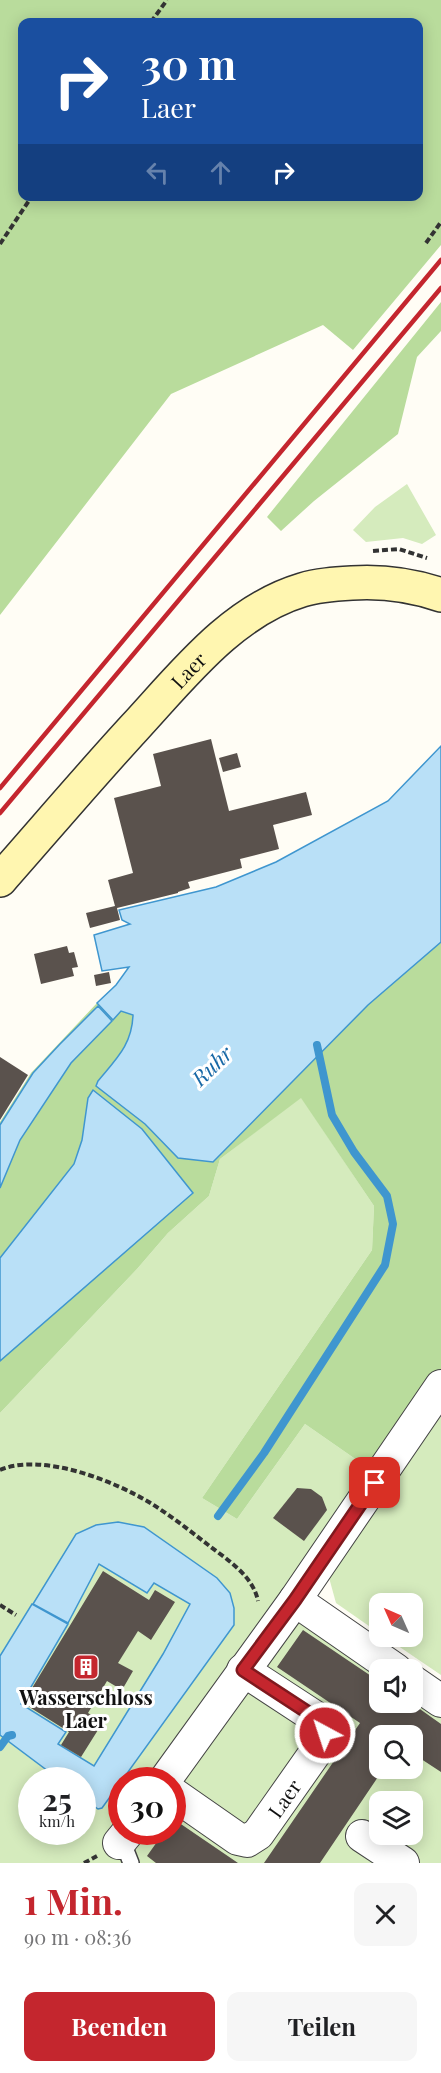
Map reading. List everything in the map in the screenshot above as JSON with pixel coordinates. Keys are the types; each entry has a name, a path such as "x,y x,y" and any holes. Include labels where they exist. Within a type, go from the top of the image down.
{"main road":[{"name":"Laer","path":"0,880 85,782 175,684 242,621 288,596 327,585 387,583 406,585 441,595"}],"street":[{"path":"174,1767 295,1600 441,1386"},
{"path":"295,1600 380,1659"},
{"name":"Laer","path":"186,1804 238,1839 247,1841 258,1834 322,1743 325,1733 321,1721 243,1670"},
{"path":"423,1689 441,1701"},
{"path":"362,1836 403,1863"}],"path":[{"path":"154,18 167,0"},
{"path":"0,243 29,201"},
{"path":"426,243 441,222"},
{"path":"0,1470 22,1464 53,1467 114,1485 152,1504 244,1575 257,1596 267,1636"},
{"path":"0,1605 16,1616"}],"green space":[{"path":"0,0 441,0 441,245 353,350 323,325 171,394 0,615"},
{"path":"441,302 441,331 417,357 398,434 314,501 281,531 267,517"},
{"path":"407,484 436,535 422,544 403,538 366,542 353,530 375,507"},
{"path":"441,942 441,1371 374,1472 305,1424 237,1519 202,1498 372,1250 374,1206 301,1098 220,1159 209,1196 168,1233 137,1269 0,1413 0,1361 52,1315 142,1129 93,1091 88,1098 82,1140 74,1164 0,1258 0,1188 20,1140 71,1063 112,1021 98,1007 33,1073 0,1125 31,1073 97,1003 113,1019 121,1011 133,1014 126,1043 96,1086 145,1124 178,1158 368,1005"},
{"path":"301,1097 374,1206 372,1250 202,1498 237,1519 305,1424 374,1472 281,1601 369,1663 369,1713 423,1713 423,1700 441,1712 441,1863 0,1863 0,1413 137,1269 168,1233 209,1196 220,1159"},
{"path":"441,1397 441,1675 423,1663 423,1659 417,1659 400,1647 423,1647 423,1593 369,1593 369,1626 336,1603 325,1563"}],"water":[{"name":"Ruhr","path":"441,746 441,942 368,1005 213,1162 178,1158 145,1124 96,1086 126,1043 130,1035 133,1015 121,1011 113,1020 97,1003 116,985 129,967 102,971 94,935 130,924 122,920 119,910 216,887 276,862 388,801"},
{"path":"98,1006 112,1021 71,1063 20,1140 0,1188 0,1125 33,1073"},
{"path":"93,1090 142,1129 193,1193 0,1361 0,1258 74,1164 82,1140 88,1098"},
{"path":"118,1522 144,1527 217,1578 230,1593 234,1608 234,1625 132,1767 108,1767 108,1800 102,1808 98,1809 96,1808 96,1767 43,1767 0,1735 0,1656 32,1604 68,1624 21,1704 66,1732 58,1744 94,1766 163,1654 190,1604 154,1583 147,1593 99,1564 68,1623 33,1604 76,1534 96,1525"}],"building":[{"path":"211,739 229,811 306,792 312,815 273,825 279,849 240,859 242,868 188,882 190,888 178,893 117,908 120,920 90,928 86,913 115,906 108,880 133,873 114,798 161,786 153,754"},
{"path":"237,753 241,767 223,772 219,758"},
{"path":"67,946 69,953 74,952 78,967 72,968 74,976 41,984 34,954"},
{"path":"109,972 111,983 96,986 94,975"},
{"path":"0,1057 28,1075 0,1120"},
{"path":"297,1488 311,1489 322,1497 327,1510 304,1541 273,1518"},
{"name":"Wasserschloss Laer","path":"103,1571 149,1600 155,1590 175,1602 151,1640 138,1631 118,1663 133,1671 122,1690 107,1681 88,1713 103,1722 81,1757 61,1745 69,1732 23,1703"},
{"path":"303,1630 369,1675 369,1713 423,1711 441,1724 441,1772 423,1760 423,1725 369,1725 369,1779 377,1779 320,1863 264,1863 360,1723 277,1667"},
{"path":"186,1828 238,1863 156,1863 147,1856 155,1845 186,1845"}],"waterway":[{"path":"218,1516 264,1453 385,1265 393,1224 387,1196 354,1152 332,1115 317,1045"},
{"path":"0,1747 8,1736 12,1735"}],"railway":[{"path":"0,788 441,260"},
{"path":"0,813 441,288"}],"place":[{"name":"Wasserschloss Laer","path":"86,1667"}],"route":[{"path":"325,1733 321,1721 243,1670 295,1600 375,1483"}]}
